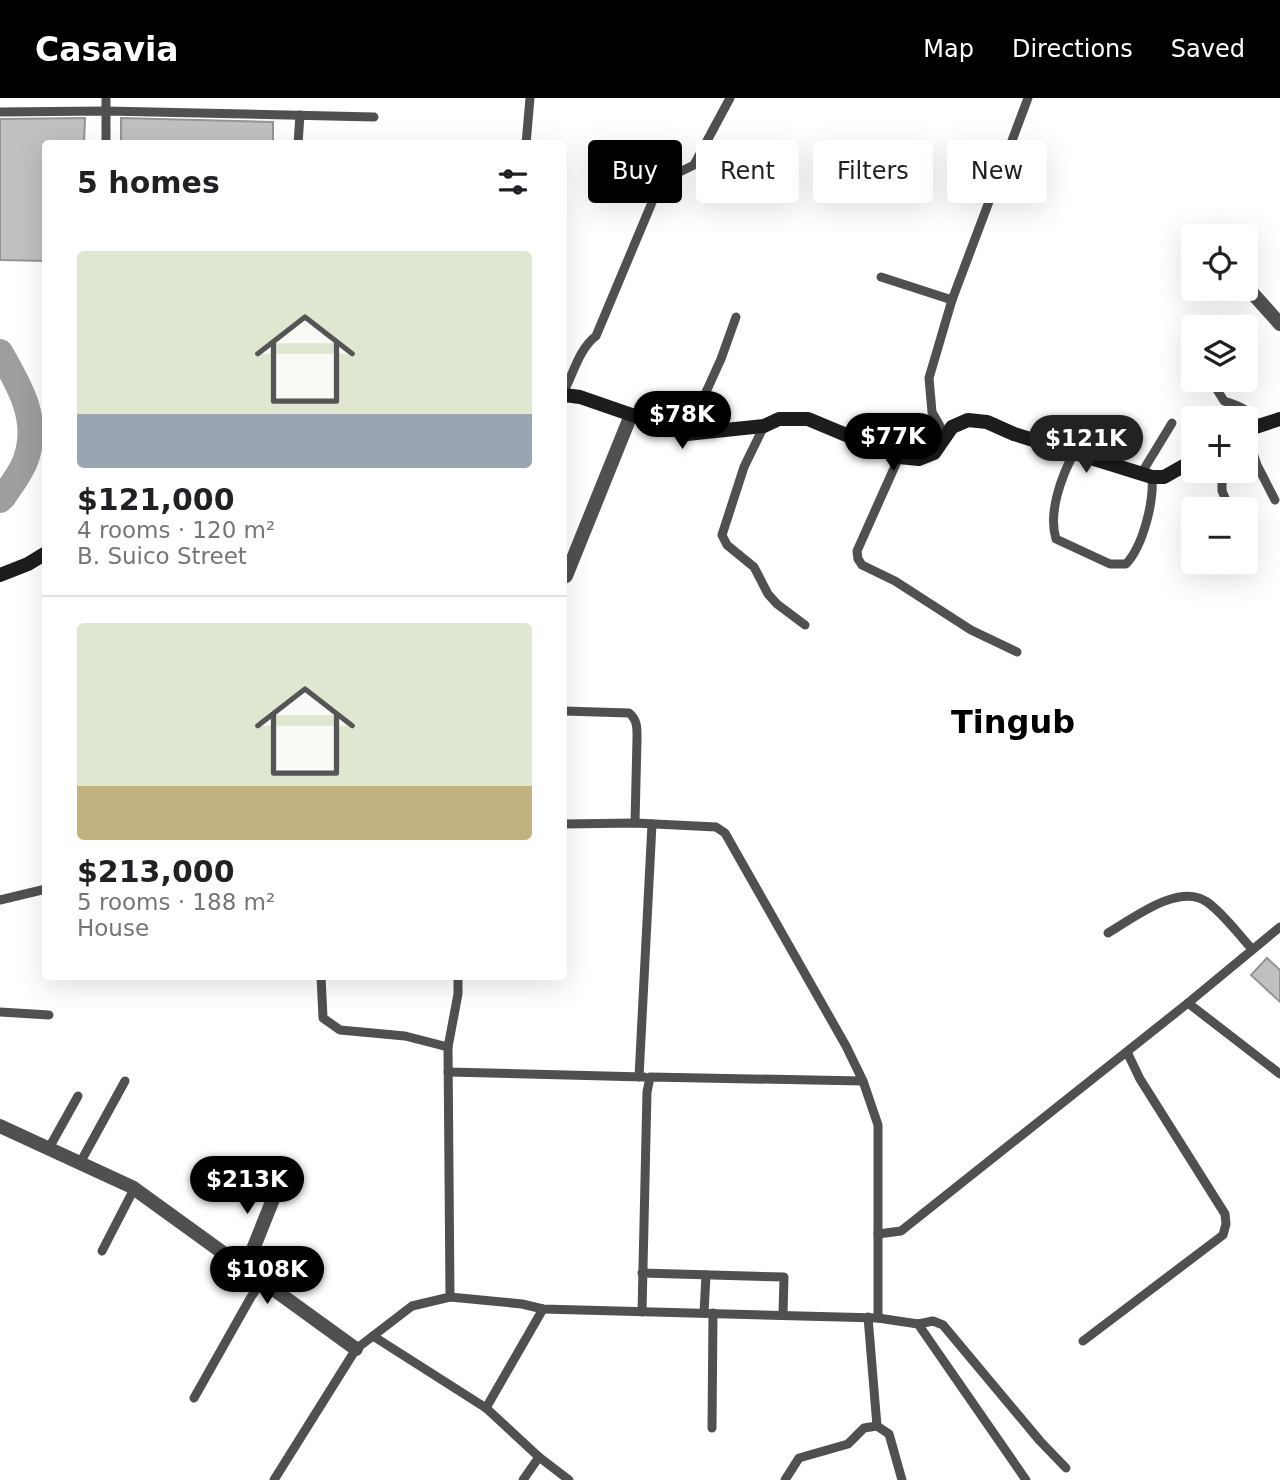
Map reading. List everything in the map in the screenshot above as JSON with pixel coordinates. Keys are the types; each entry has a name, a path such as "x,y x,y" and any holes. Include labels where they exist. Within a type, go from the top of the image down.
{"street":[{"path":"1258,299 1280,324"},
{"path":"567,394 687,434 765,426 779,419 808,419 899,457 919,459 934,453 952,427 968,420 986,422 1014,434 1147,476 1164,477 1181,467"},
{"path":"567,574 631,415"},
{"path":"1258,426 1280,419"},
{"path":"0,575 42,555"},
{"path":"0,1126 134,1189 356,1349"},
{"path":"245,1269 282,1177"}],"lane":[{"path":"106,98 106,140"},
{"path":"526,140 530,98"},
{"path":"567,386 587,342 596,336 661,181 694,165 730,98"},
{"path":"945,435 932,412 929,378 952,300 1028,98"},
{"path":"0,112 106,111 374,117"},
{"path":"298,140 300,115"},
{"path":"881,277 952,300"},
{"path":"687,434 721,359 736,317"},
{"path":"1218,392 1224,401 1240,406"},
{"path":"1074,453 1066,468 1053,520 1056,539 1110,564 1126,564 1136,553 1153,491 1147,476 1172,423"},
{"path":"765,426 744,467 722,535 727,545 754,567 768,594 777,604 805,625"},
{"path":"899,457 857,551 858,559 862,565 895,581 971,630 1017,652"},
{"path":"1258,467 1275,500"},
{"path":"567,711 632,715 637,726 635,822"},
{"path":"567,824 635,822 716,827 725,833 846,1045 863,1081 878,1125 878,1318"},
{"path":"642,1312 652,824"},
{"path":"0,900 42,890"},
{"path":"1108,933 1166,899 1187,897 1205,901 1252,949"},
{"path":"878,1234 901,1231 1280,927"},
{"path":"321,980 323,1018 340,1030 405,1036 447,1046"},
{"path":"450,1297 447,1046 458,995 458,980"},
{"path":"1188,1003 1280,1074"},
{"path":"0,1012 49,1015"},
{"path":"1083,1341 1223,1235 1226,1224 1225,1214 1140,1079 1127,1052"},
{"path":"448,1072 863,1081"},
{"path":"80,1163 125,1082"},
{"path":"49,1148 78,1096"},
{"path":"102,1251 134,1189"},
{"path":"642,1273 784,1277 783,1314"},
{"path":"706,1275 712,1428"},
{"path":"194,1398 262,1281"},
{"path":"274,1480 356,1349 412,1306 450,1297 522,1304 543,1309 868,1317 918,1324 933,1321 943,1325 1040,1441 1066,1468"},
{"path":"486,1408 543,1309"},
{"path":"868,1317 877,1426"},
{"path":"918,1324 1026,1480"},
{"path":"373,1336 486,1408 539,1457 569,1480"},
{"path":"785,1480 799,1458 848,1444 864,1428 877,1426 889,1434 902,1480"},
{"path":"523,1480 539,1457"}],"building":[{"path":"85,118 84,140 42,140 42,261 0,260 0,119"},
{"path":"121,118 273,122 273,140 121,140"},
{"path":"1267,958 1280,970 1280,1002 1251,975"}],"waterway":[{"path":"0,352 20,390 31,430 24,464 0,500"}],"district":[{"name":"Tingub","path":"1013,722"}]}
